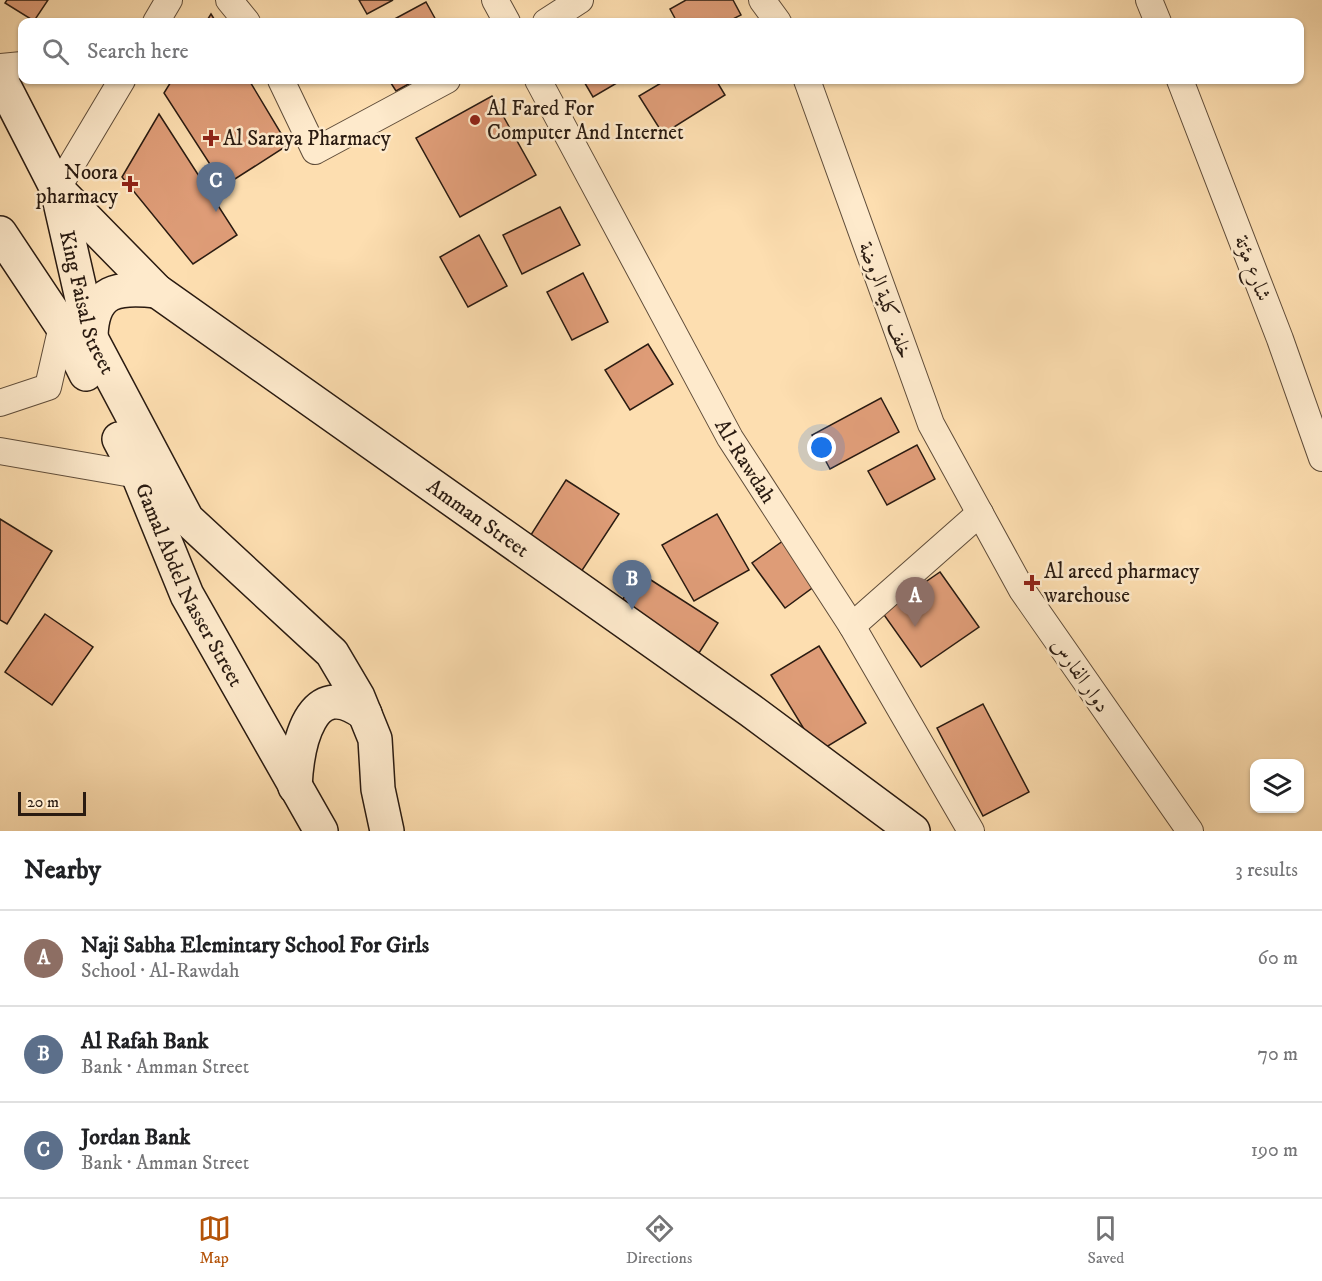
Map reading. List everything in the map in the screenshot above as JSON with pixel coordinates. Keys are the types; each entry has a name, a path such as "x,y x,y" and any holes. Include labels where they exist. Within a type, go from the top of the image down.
{"main road":[{"name":"King Faisal Street","path":"0,78 57,189 77,332 187,519"},
{"name":"Amman Street","path":"57,189 158,291 750,710 914,831"},
{"path":"0,233 77,332 105,297 129,288 158,291"},
{"name":"Gamal Abdel Nasser Street","path":"77,332 89,380 138,475 187,595 321,831"},
{"name":"Gamal Abdel Nasser Street","path":"187,519 332,653 358,697 375,739 378,789 387,831"},
{"path":"295,786 296,756 302,734 314,714 330,702 349,702 365,714"}],"street":[{"path":"158,18 169,0"},
{"path":"229,0 244,18"},
{"path":"495,0 505,18"},
{"path":"552,18 580,0"},
{"path":"762,0 775,18"},
{"path":"1149,0 1156,18"},
{"path":"0,68 18,66"},
{"path":"57,189 120,84"},
{"path":"283,84 315,151 440,84"},
{"name":"Al-Rawdah","path":"540,84 730,438 852,626 971,831"},
{"name":"خلف كلية الروضة","path":"808,84 931,424 980,513"},
{"name":"شارع مؤتة","path":"1182,84 1280,339 1322,458"},
{"path":"0,403 48,387 77,332"},
{"path":"0,451 138,475"},
{"path":"852,626 980,513"},
{"name":"دوار الفارس","path":"980,513 1022,590 1190,831"}],"building":[{"path":"7,0 48,0 36,18 29,18 5,3"},
{"path":"359,0 393,0 367,14"},
{"path":"686,0 733,0 741,15 735,18 675,18 670,9"},
{"path":"426,2 435,18 396,18"},
{"path":"170,84 251,84 288,145 224,186 164,93"},
{"path":"392,84 409,84 396,91"},
{"path":"585,84 615,84 593,97"},
{"path":"659,84 718,84 725,95 663,134 639,96"},
{"path":"492,96 536,175 460,217 416,138"},
{"path":"159,114 237,235 193,264 122,177"},
{"path":"560,207 580,245 522,274 503,235"},
{"path":"479,235 507,286 468,307 440,257"},
{"path":"583,273 608,322 572,340 547,292"},
{"path":"648,344 673,384 630,410 605,370"},
{"path":"881,398 899,432 830,469 812,435"},
{"path":"917,445 935,479 887,505 868,471"},
{"path":"566,480 619,514 579,575 527,541"},
{"path":"717,514 749,570 694,601 662,545"},
{"path":"0,519 52,551 7,624 0,620"},
{"path":"787,538 819,583 785,608 752,563"},
{"path":"940,572 979,627 921,667 882,612"},
{"path":"640,573 718,623 699,653 621,602"},
{"path":"45,614 93,647 52,705 5,672"},
{"path":"819,646 866,723 818,752 771,675"},
{"path":"983,704 1029,792 983,816 937,728"}],"place":[{"name":"Al Fared For Computer And Internet","path":"475,120"},
{"name":"Al Saraya Pharmacy","path":"211,138"},
{"name":"Noora pharmacy","path":"130,184"},
{"name":"Jordan Bank","path":"216,212"},
{"name":"Al areed pharmacy warehouse","path":"1032,583"},
{"name":"Al Rafah Bank","path":"632,610"},
{"name":"Naji Sabha Elemintary School For Girls","path":"915,627"}]}
